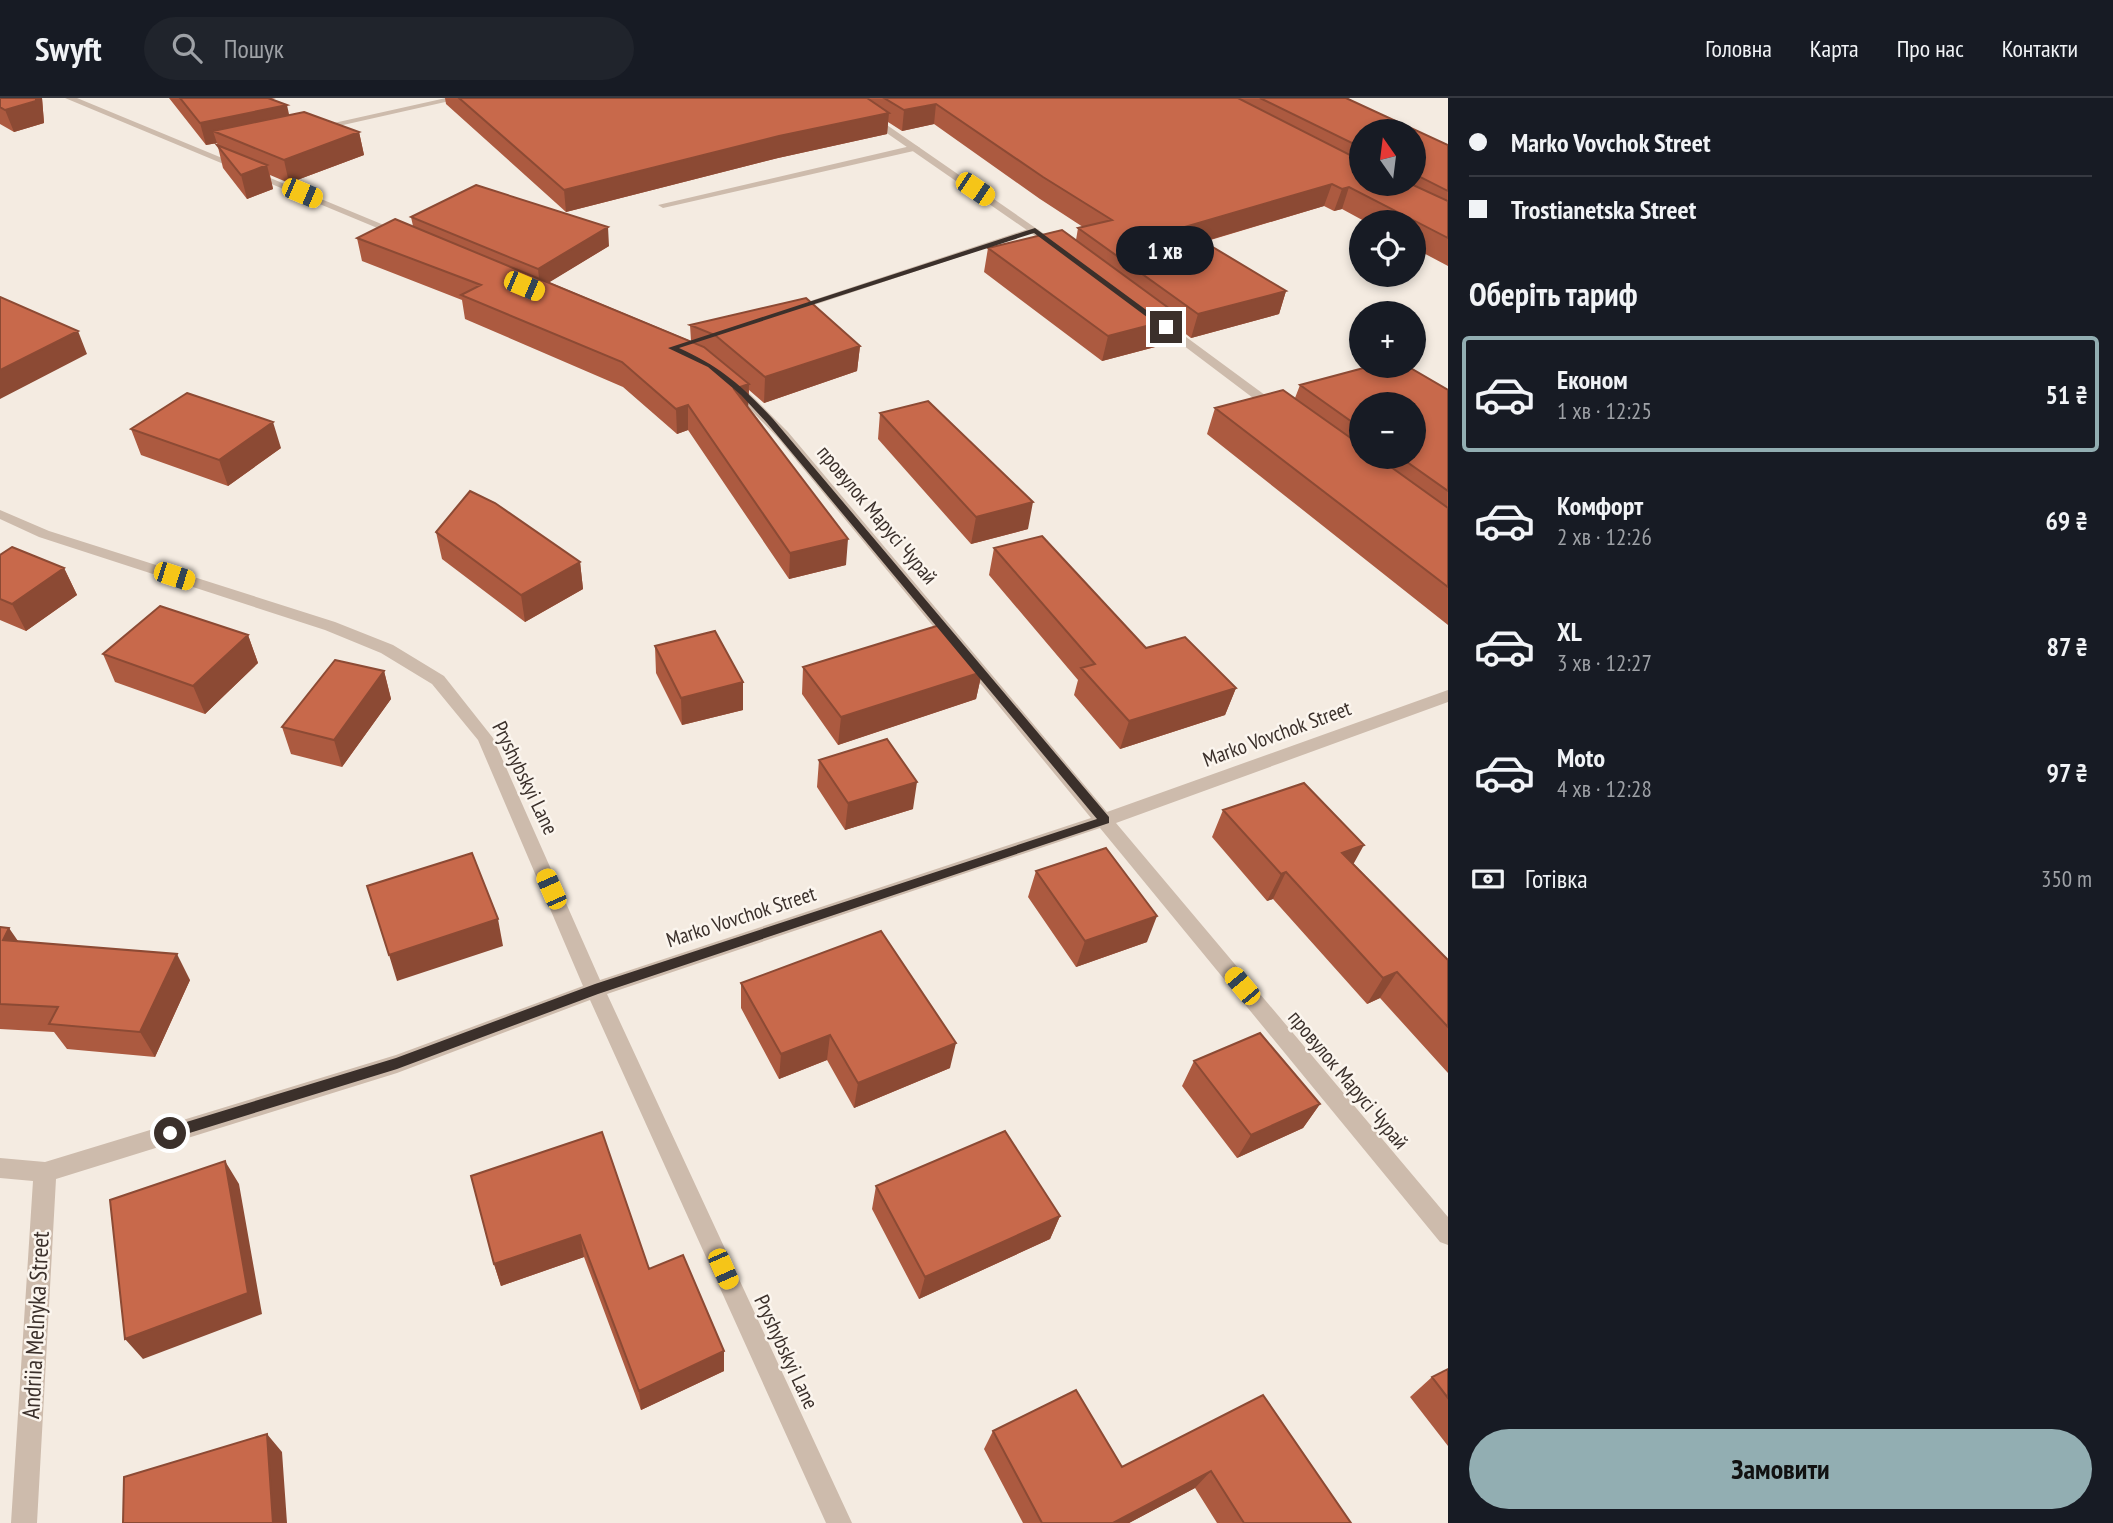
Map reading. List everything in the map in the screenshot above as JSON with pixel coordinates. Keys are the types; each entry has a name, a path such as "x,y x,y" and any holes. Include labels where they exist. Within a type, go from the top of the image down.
{"street":[{"path":"69,98 210,150 418,242"},
{"path":"297,132 459,98"},
{"path":"854,106 1069,255"},
{"path":"663,205 915,148"},
{"path":"776,314 1035,230"},
{"path":"1147,313 1292,421"},
{"name":"провулок Марусі Чурай","path":"719,372 744,393 783,435 1448,1234"},
{"name":"Pryshybskyi Lane","path":"0,514 44,534 330,626 387,649 438,680 485,738 595,989 839,1523"},
{"name":"Marko Vovchok Street","path":"45,1171 397,1064 595,989 1105,820 1448,696"},
{"path":"0,1168 45,1171"},
{"name":"Andriia Melnyka Street","path":"24,1523 45,1171"}],"building":[{"path":"0,98 36,98 36,101 5,110 0,107"},
{"path":"180,98 268,98 287,105 200,123"},
{"path":"459,98 867,98 889,113 779,136 564,190"},
{"path":"884,98 1238,98 1349,154 1349,187 1342,189 1332,184 1181,228 1286,291 1198,314 1078,228 1112,220 936,104 904,110"},
{"path":"1260,98 1346,98 1392,119 1349,119 1349,142"},
{"path":"304,112 359,132 284,160 213,131"},
{"path":"1426,135 1448,145 1448,191 1426,180"},
{"path":"217,145 267,165 241,175"},
{"path":"476,185 608,227 538,269 411,217"},
{"path":"1426,191 1448,201 1448,238 1426,227 1426,210 1394,210 1366,196 1426,196"},
{"path":"395,219 704,347 749,384 734,389 848,539 790,553 688,405 676,409 622,362 461,295 481,285 357,238"},
{"path":"1062,230 1181,317 1108,336 988,248"},
{"path":"0,297 78,331 0,370"},
{"path":"806,298 860,346 765,377 715,335 690,325"},
{"path":"1349,372 1349,378 1426,377 1448,390 1448,491 1417,469 1426,469 1426,392 1349,392 1349,420 1300,385"},
{"path":"1283,390 1349,437 1349,469 1394,469 1448,508 1448,587 1215,408"},
{"path":"187,393 273,422 219,460 131,429"},
{"path":"928,401 1033,502 976,517 880,413"},
{"path":"470,491 495,503 580,562 521,595 436,532"},
{"path":"1042,536 1146,648 1185,637 1236,688 1129,721 1081,668 1095,664 994,548"},
{"path":"12,547 64,568 12,604 0,599 0,555"},
{"path":"160,606 248,635 193,686 103,654"},
{"path":"940,625 982,672 841,717 803,667"},
{"path":"715,631 743,682 681,698 655,646"},
{"path":"335,660 384,671 334,740 282,727"},
{"path":"887,739 917,782 848,803 819,760"},
{"path":"1304,783 1364,845 1342,853 1448,960 1448,1027 1397,972 1383,978 1286,872 1281,874 1223,810"},
{"path":"1106,848 1157,916 1085,941 1036,871"},
{"path":"472,853 498,919 389,955 367,886"},
{"path":"0,927 9,928 3,940 177,954 140,1032 49,1024 58,1007 0,1004"},
{"path":"881,931 956,1043 858,1083 830,1035 781,1054 741,983"},
{"path":"1260,1033 1320,1104 1251,1135 1194,1061"},
{"path":"1005,1131 1060,1216 925,1277 876,1186"},
{"path":"602,1132 649,1269 683,1255 724,1351 639,1391 580,1235 494,1264 471,1176"},
{"path":"225,1161 248,1293 125,1339 110,1200"},
{"path":"1448,1369 1448,1398 1432,1377"},
{"path":"1076,1390 1122,1467 1263,1395 1351,1523 1244,1523 1211,1471 1113,1523 1042,1523 993,1431"},
{"path":"267,1434 273,1523 123,1523 124,1477"}],"route":[{"path":"170,1133 397,1064 595,989 1105,820 783,435 744,393 710,366 672,348 1035,230 1166,327"}]}
